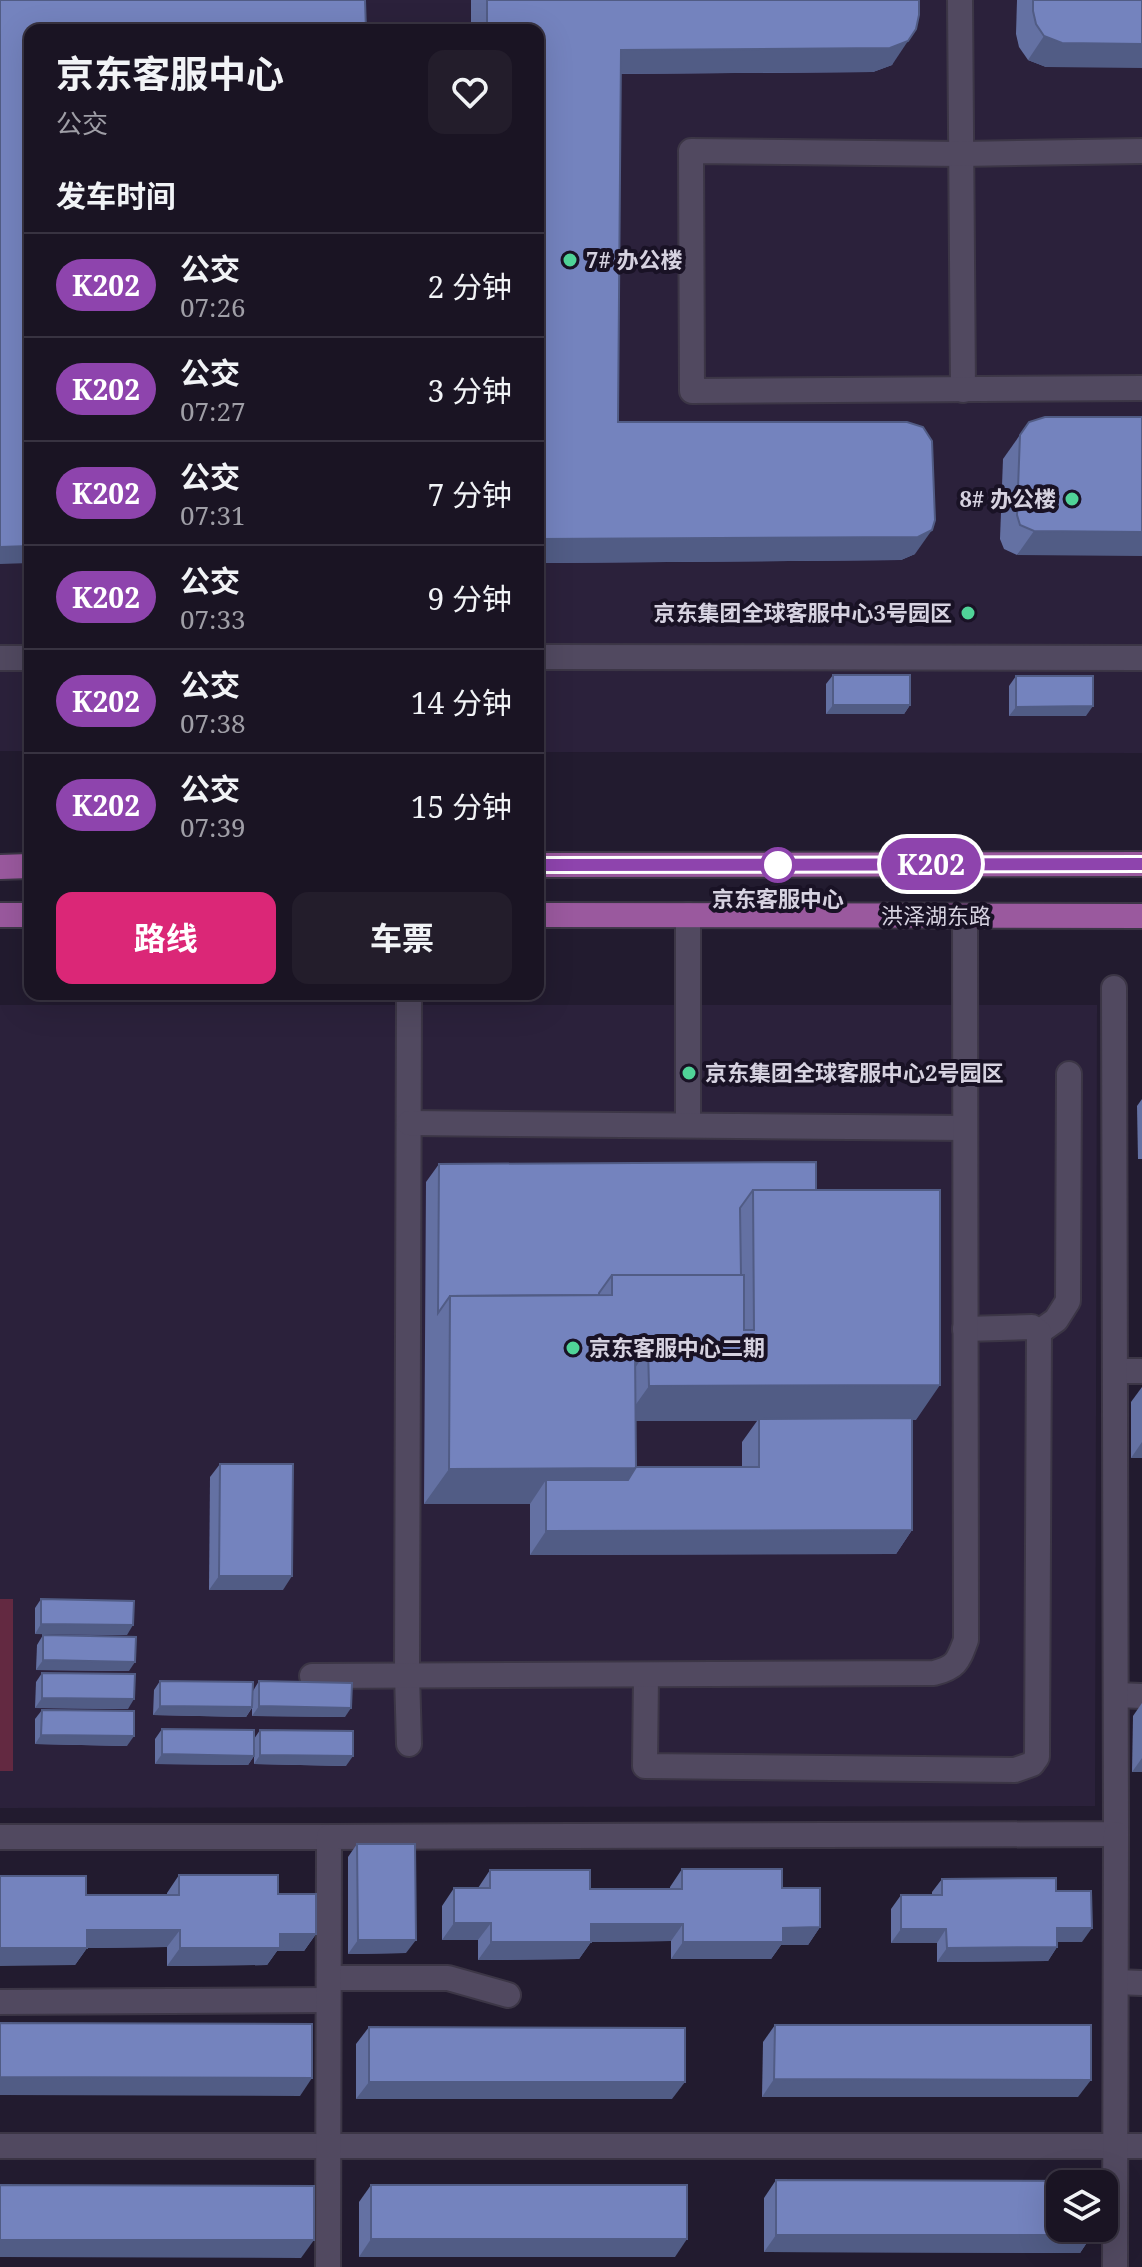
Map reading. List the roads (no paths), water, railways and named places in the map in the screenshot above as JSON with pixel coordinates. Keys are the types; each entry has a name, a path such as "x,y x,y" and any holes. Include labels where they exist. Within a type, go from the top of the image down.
{"main road":[{"path":"544,865 1142,864"},
{"path":"0,867 24,866"},
{"path":"0,915 24,915"},
{"name":"洪泽湖东路","path":"544,915 1142,916"}],"lane":[{"path":"960,0 963,390"},
{"path":"1142,151 961,154 691,151 692,391 1142,388"},
{"path":"544,657 1142,658"},
{"path":"0,658 24,658"},
{"path":"688,915 688,1125"},
{"path":"312,1676 934,1673 949,1669 959,1660 966,1640 965,917"},
{"path":"1114,988 1115,2267"},
{"path":"409,1000 409,1744"},
{"path":"1039,1332 1056,1320 1068,1301 1069,1074"},
{"path":"409,1123 965,1128"},
{"path":"965,1329 1032,1327 1039,1332"},
{"path":"646,1675 645,1766 1015,1770 1032,1764 1037,1757 1039,1332"},
{"path":"1115,1371 1142,1371"},
{"path":"1116,1695 1142,1696"},
{"path":"0,1837 1116,1834"},
{"path":"328,2267 329,1837"},
{"path":"0,2002 329,1989 448,1978 508,1995"},
{"path":"1116,1982 1142,1983"},
{"path":"0,2146 1142,2146"}],"place":[{"name":"7# 办公楼","path":"570,260"},
{"name":"8# 办公楼","path":"1072,499"},
{"name":"京东集团全球客服中心3号园区","path":"968,613"},
{"name":"京东客服中心","path":"778,865"},
{"name":"京东集团全球客服中心2号园区","path":"689,1073"},
{"name":"京东客服中心二期","path":"573,1348"}]}
